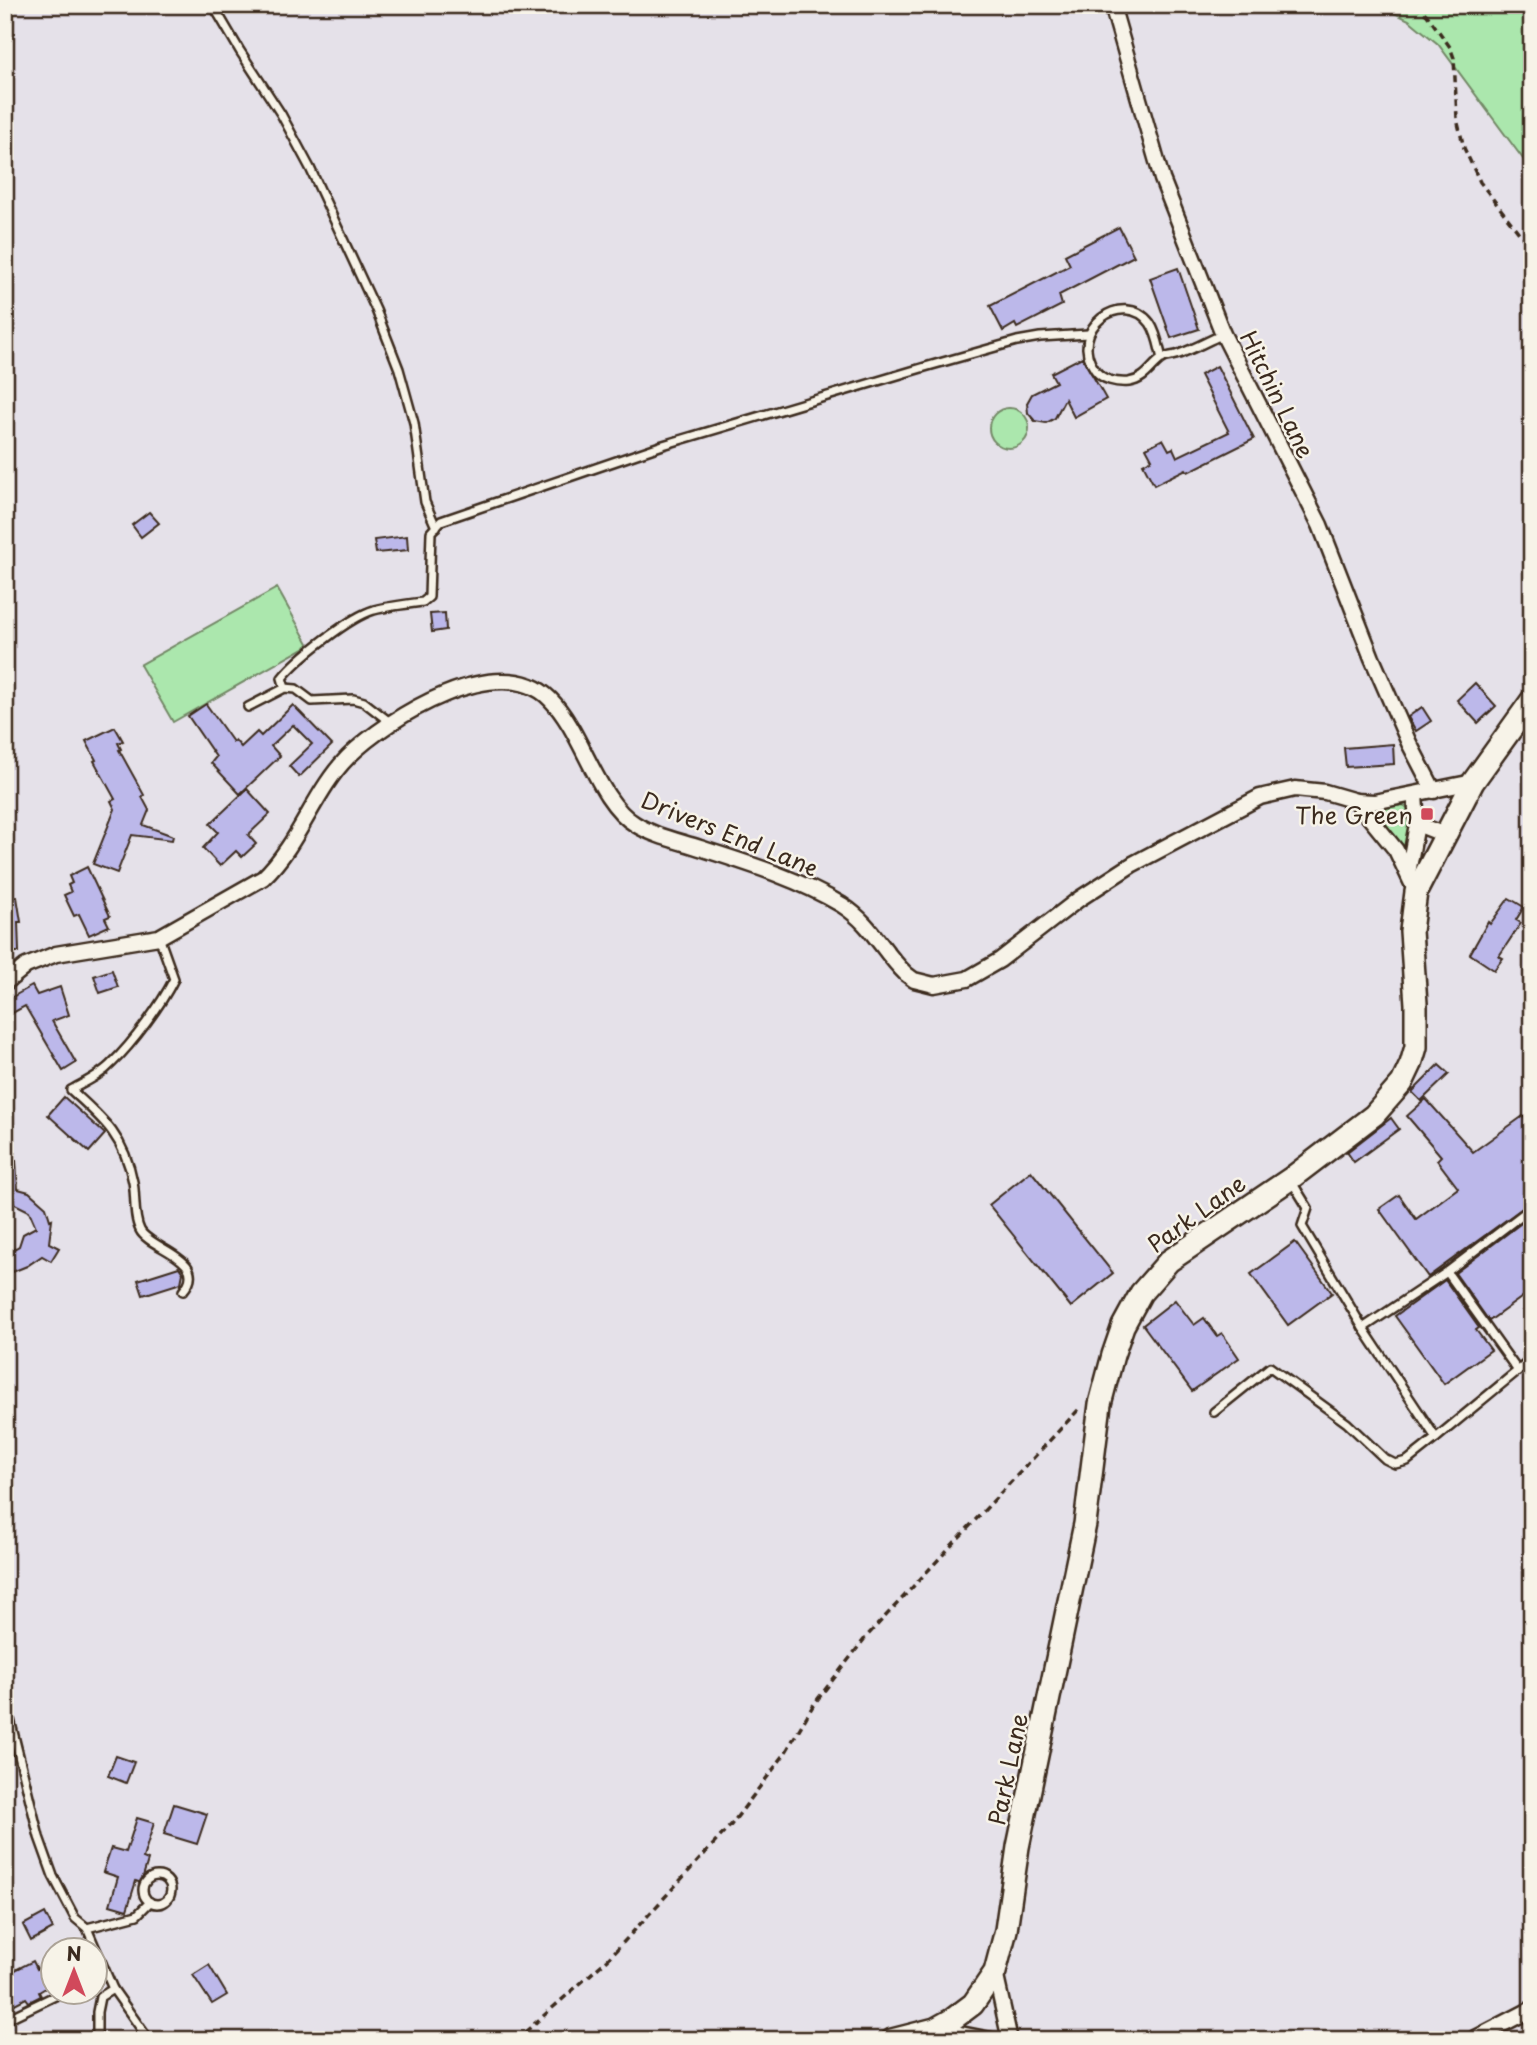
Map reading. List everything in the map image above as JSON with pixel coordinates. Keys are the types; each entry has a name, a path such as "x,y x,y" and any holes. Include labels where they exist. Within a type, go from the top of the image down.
{"street":[{"name":"Hitchin Lane","path":"1112,5 1162,179 1223,334 1320,526 1371,658 1434,791"},
{"name":"Drivers End Lane","path":"5,983 26,966 56,954 159,937 264,878 292,844 346,758 391,724 438,696 492,682 519,682 542,691 565,718 607,792 626,818 658,834 755,866 842,905 867,924 906,974 914,980 934,985 951,983 980,972 1000,960 1079,899 1133,864 1260,797 1295,789 1325,792 1356,801"},
{"name":"Park Lane","path":"892,2040 935,2029 953,2019 973,2004 995,1972 1006,1930 1018,1847 1085,1524 1100,1404 1123,1326 1141,1293 1169,1261 1290,1179 1374,1115 1402,1083 1416,1047 1416,1003 1410,931 1412,883 1446,835 1474,782 1532,700"},
{"path":"1356,801 1374,802 1474,782"},
{"path":"1412,883 1417,824 1415,795"},
{"path":"1356,801 1384,833 1412,883"},
{"path":"1417,824 1446,835"},
{"path":"995,1972 1010,2040"},
{"path":"1472,2040 1532,2009"},
{"path":"935,2029 991,2040"}],"lane":[{"path":"213,5 299,146 376,310 399,369 414,423 425,502 436,527"},
{"path":"1162,359 1152,325 1132,311 1107,314 1088,334 1086,345 1090,363 1098,374 1111,381 1130,382 1149,373 1162,359 1180,354 1223,334"},
{"path":"285,688 282,678 292,665 357,618 372,611 423,602 429,597 431,532 441,521 663,445 925,367 1017,341 1088,334"},
{"path":"248,707 285,688 296,689 312,701 357,699 391,724"},
{"path":"159,937 174,979 164,999 112,1063 71,1090 117,1136 125,1151 133,1182 140,1231 147,1239 183,1260 188,1274 187,1286 183,1291"},
{"path":"1290,1179 1308,1208 1302,1226 1363,1328 1436,1438"},
{"path":"1363,1328 1447,1272 1532,1207"},
{"path":"1447,1272 1518,1371"},
{"path":"1214,1412 1270,1367 1347,1423 1385,1459 1395,1464 1407,1461 1532,1359"},
{"path":"5,1699 39,1837 53,1876 75,1918 87,1928 91,1937"},
{"path":"87,1928 137,1915 150,1902"},
{"path":"108,1977 113,1989 149,2040"},
{"path":"97,2040 100,1997 113,1989"},
{"path":"5,2020 38,2004"}],"path":[{"path":"1415,5 1427,15"},
{"path":"1421,5 1450,47 1454,58 1457,118 1464,148 1480,182 1532,250"},
{"path":"516,2040 608,1959 731,1825 784,1755 814,1704 866,1637 1081,1407 1100,1404"}],"green space":[{"path":"1378,5 1532,5 1532,171 1438,44 1409,20"},
{"path":"1009,408 1023,414 1029,428 1023,442 1009,448 995,442 989,428 995,414"},
{"path":"277,588 309,645 173,722 140,665"},
{"path":"1403,805 1411,810 1406,850 1403,852 1374,813 1375,808"}],"building":[{"path":"1119,227 1134,256 1059,295 1062,305 1017,328 1015,324 1003,331 990,306 1070,265 1065,255"},
{"path":"1178,268 1199,329 1171,338 1150,278"},
{"path":"1082,357 1106,399 1074,417 1065,399 1055,418 1046,423 1035,421 1028,413 1027,403 1032,394 1056,382 1051,373"},
{"path":"1217,366 1254,439 1188,472 1186,469 1154,485 1143,464 1152,459 1146,448 1163,439 1169,450 1173,448 1177,457 1229,432 1200,375"},
{"path":"149,512 159,523 141,537 132,525"},
{"path":"407,536 408,550 376,553 374,540"},
{"path":"445,613 446,630 432,632 430,614"},
{"path":"1475,683 1496,706 1478,723 1457,700"},
{"path":"206,704 233,742 235,740 241,747 257,732 261,736 293,705 332,745 299,777 289,766 312,744 293,725 271,746 280,756 240,794 211,763 216,757 188,716"},
{"path":"1422,707 1431,721 1416,731 1408,717"},
{"path":"115,727 123,741 118,743 121,749 119,750 144,795 142,797 149,810 143,825 173,836 172,840 132,835 117,873 93,864 115,809 111,801 115,799 86,741"},
{"path":"1393,744 1394,764 1346,767 1344,748"},
{"path":"247,789 270,814 248,835 256,844 242,857 236,851 220,866 203,848 218,832 210,824"},
{"path":"87,867 110,916 105,918 109,926 89,935 79,914 74,916 64,895 71,892 68,885 72,883 69,876"},
{"path":"17,897 21,922 18,922 19,952 5,952 5,898"},
{"path":"1509,898 1524,907 1516,920 1521,923 1499,956 1503,958 1494,970 1470,954 1488,922 1490,924"},
{"path":"112,970 118,987 100,993 94,976"},
{"path":"32,986 37,995 60,987 69,1015 52,1021 76,1063 63,1071 25,1006 5,1017 5,1001"},
{"path":"1439,1065 1449,1074 1421,1101 1412,1092"},
{"path":"64,1097 105,1134 89,1152 48,1115"},
{"path":"1426,1099 1473,1152 1523,1116 1532,1127 1532,1201 1428,1277 1379,1209 1399,1195 1416,1219 1458,1188 1437,1160 1441,1156 1407,1116"},
{"path":"1391,1118 1399,1129 1354,1162 1347,1152"},
{"path":"16,1160 18,1189 29,1192 46,1207 50,1220 52,1219 49,1243 59,1248 51,1261 42,1256 5,1275 5,1254 19,1246 23,1234 36,1227 29,1211 13,1203 5,1203 5,1161"},
{"path":"1031,1171 1113,1273 1071,1307 989,1205"},
{"path":"1532,1215 1532,1290 1489,1321 1455,1273"},
{"path":"1295,1242 1332,1293 1288,1325 1251,1274"},
{"path":"179,1267 183,1273 181,1283 143,1295 138,1280"},
{"path":"1445,1280 1491,1350 1444,1384 1395,1316"},
{"path":"1175,1300 1194,1325 1204,1318 1217,1336 1222,1333 1239,1358 1192,1391 1143,1325"},
{"path":"116,1756 134,1762 126,1783 108,1776"},
{"path":"174,1804 207,1814 197,1844 164,1834"},
{"path":"137,1818 154,1823 143,1858 148,1860 141,1883 136,1881 127,1910 110,1905 118,1877 103,1872 111,1848 126,1852"},
{"path":"45,1913 53,1929 31,1941 23,1925"},
{"path":"33,1961 37,1969 38,1998 29,2002 26,1998 5,2009 5,1975"},
{"path":"209,1965 227,1995 212,2004 193,1975"}],"place":[{"name":"The Green","path":"1427,814"}]}
